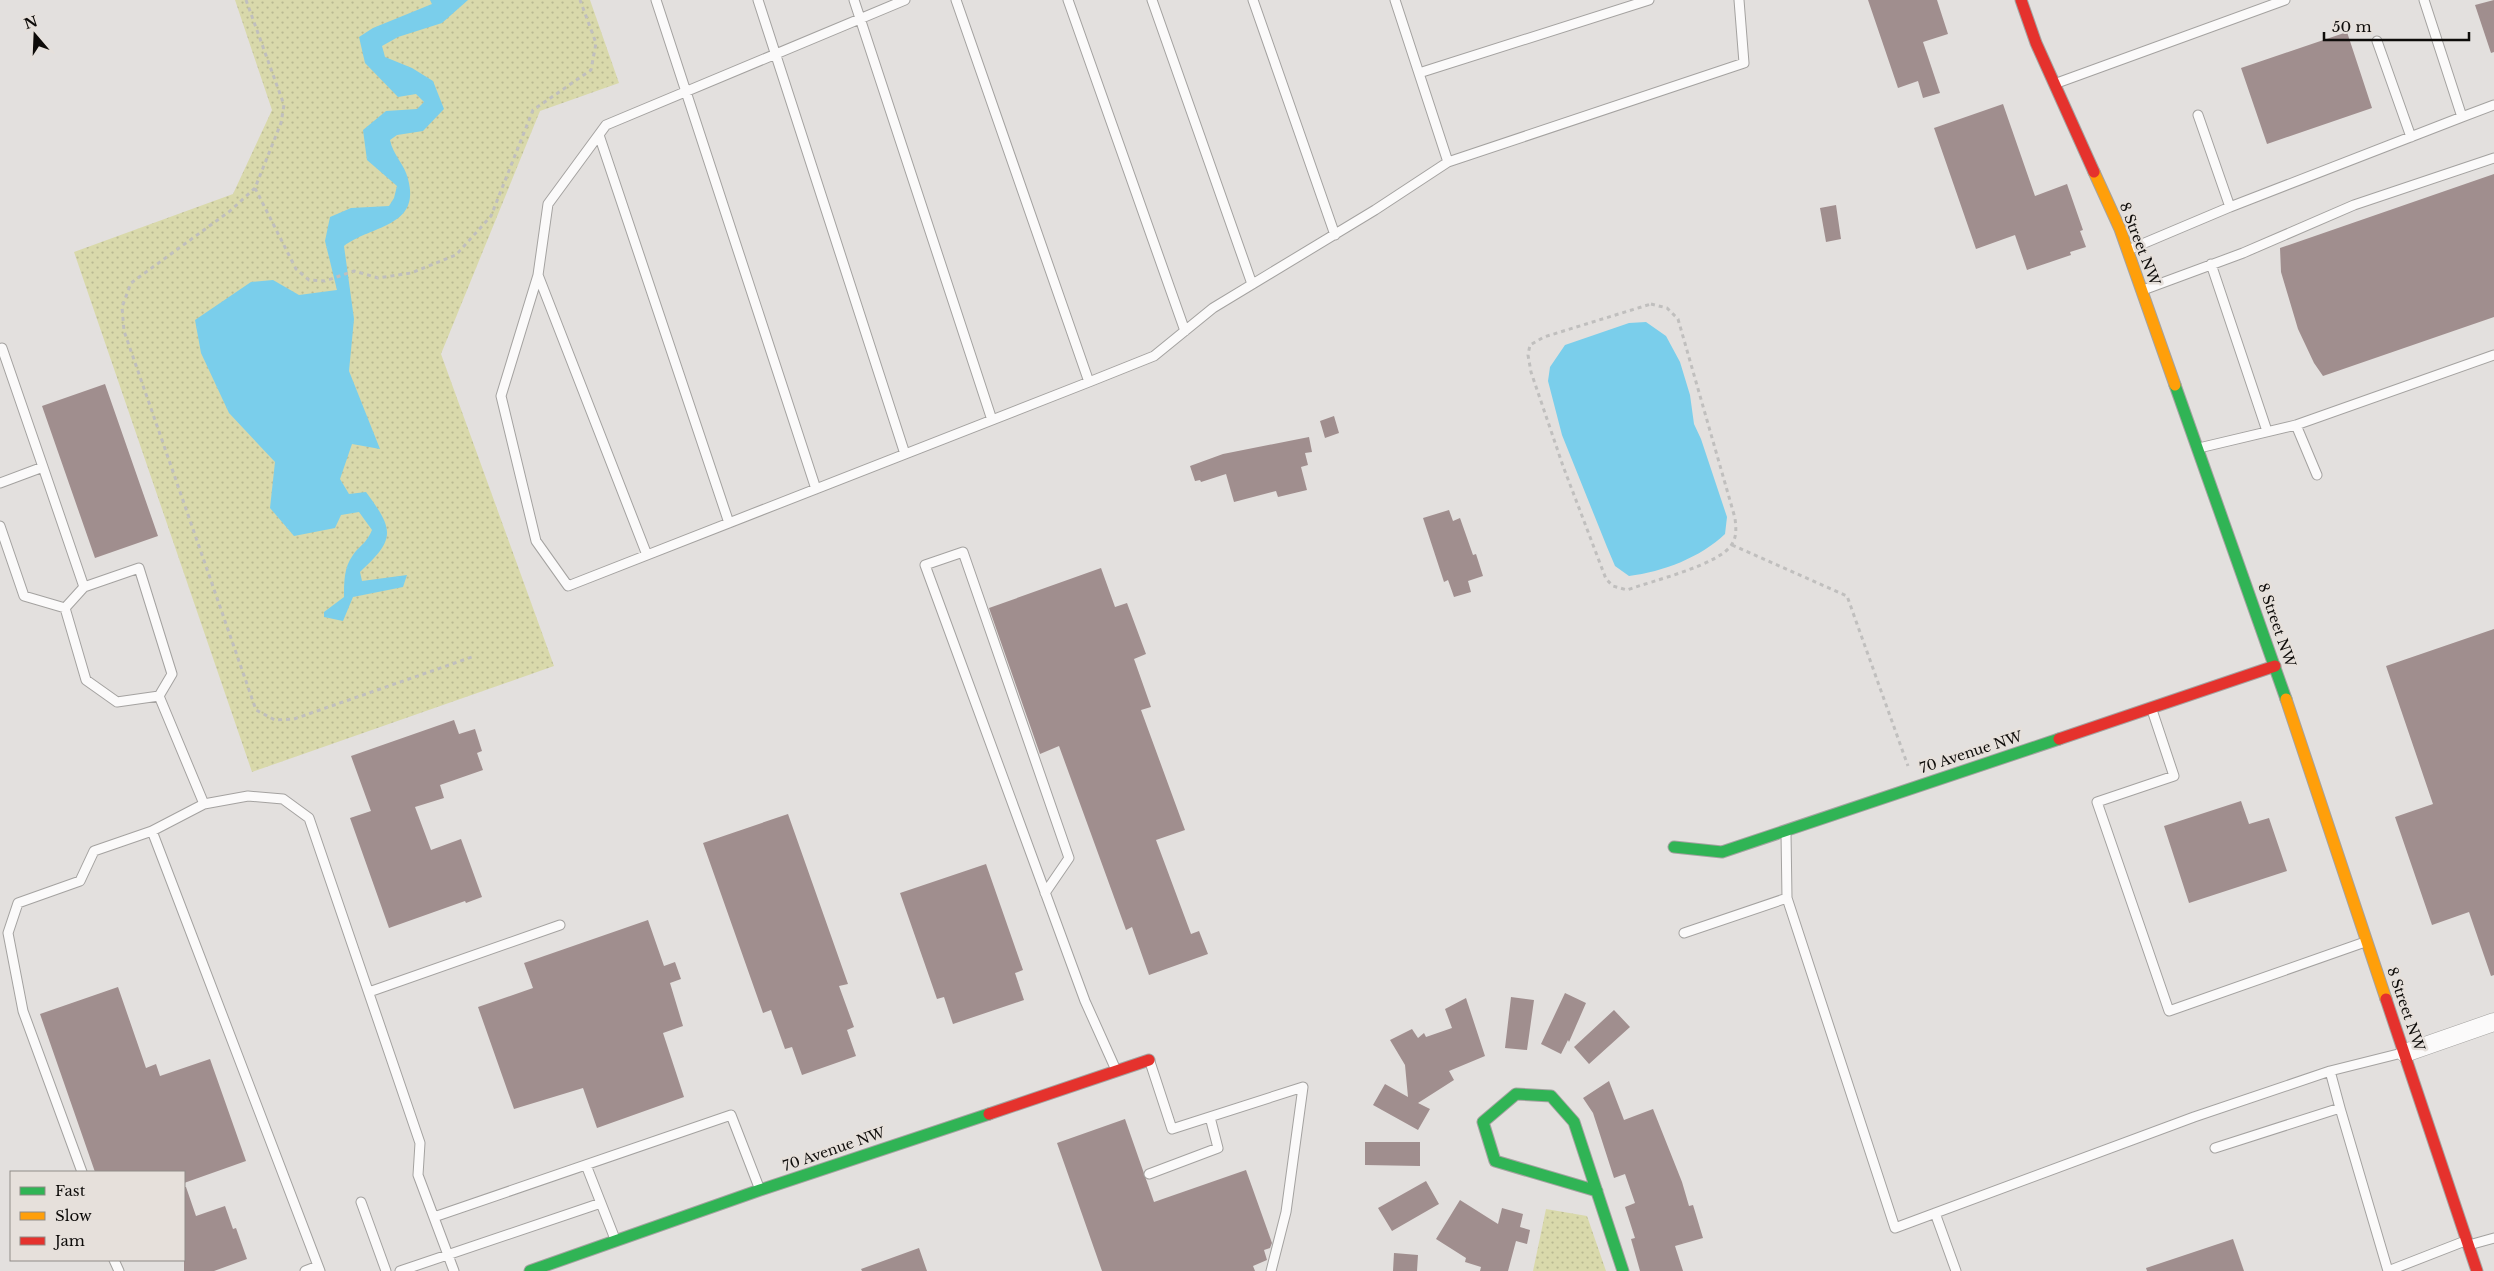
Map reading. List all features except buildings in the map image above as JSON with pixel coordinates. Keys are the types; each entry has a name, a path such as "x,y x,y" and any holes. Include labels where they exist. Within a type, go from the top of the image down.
{"street":[{"name":"8 Street NW","path":"2021,0 2036,43 2128,250 2275,666 2405,1052 2476,1271"},
{"name":"70 Avenue NW","path":"1674,847 1722,852 2275,666"},
{"path":"2405,1052 2494,1022"},
{"name":"70 Avenue NW","path":"530,1271 760,1190 1149,1060"},
{"path":"1597,1191 1495,1161 1483,1122 1516,1094 1551,1096 1574,1122 1597,1191 1623,1271"}],"lane":[{"path":"656,0 816,489"},
{"path":"758,0 905,454"},
{"path":"854,0 992,420"},
{"path":"905,0 606,125 548,204 538,275 502,396 536,541 568,586 1154,356 1213,308 1335,235 1448,162 1744,63 1739,0"},
{"path":"956,0 1089,382"},
{"path":"1068,0 1185,330"},
{"path":"1152,0 1252,284"},
{"path":"1253,0 1335,235"},
{"path":"1395,0 1448,162"},
{"path":"1419,73 1649,0"},
{"path":"2054,84 2285,0"},
{"path":"2424,0 2462,117"},
{"path":"2377,41 2411,137"},
{"path":"2128,250 2230,207 2494,105"},
{"path":"2198,115 2230,207"},
{"path":"599,135 729,523"},
{"path":"2142,290 2243,253 2354,205 2494,158"},
{"path":"2212,264 2267,431"},
{"path":"538,275 647,555"},
{"path":"2,348 84,587"},
{"path":"2198,448 2296,425 2494,355"},
{"path":"2296,425 2317,475"},
{"path":"0,484 42,468"},
{"path":"0,526 24,596 65,608"},
{"path":"1046,893 1069,858 963,552 925,565 1085,1001 1116,1070"},
{"path":"65,608 84,587 139,568 172,674 159,696"},
{"path":"65,608 86,680 117,702 159,696"},
{"path":"159,696 204,804"},
{"path":"2152,707 2174,776 2097,802 2169,1011 2367,941"},
{"path":"82,1171 23,1011 8,933 18,903 80,881 94,851 152,831 204,804 248,796 282,799 309,818 420,1143 418,1175 454,1271"},
{"path":"1786,830 1786,898 1895,1228 2194,1117 2330,1071 2405,1052"},
{"path":"152,831 319,1269 305,1271"},
{"path":"1684,933 1786,898"},
{"path":"369,992 560,925"},
{"path":"1149,1060 1172,1129 1302,1087 1286,1212 1271,1271"},
{"path":"2330,1071 2388,1271 2468,1243 2494,1238"},
{"path":"2215,1148 2340,1108"},
{"path":"434,1217 731,1115 760,1190"},
{"path":"1149,1174 1218,1148 1210,1117"},
{"path":"586,1165 616,1240"},
{"path":"361,1202 386,1271"},
{"path":"400,1271 601,1203"},
{"path":"1935,1213 1956,1271"}],"path":[{"path":"246,0 284,105 281,123 255,188 230,212 131,283 122,307 124,331 256,710 275,720 294,719 472,657"},
{"path":"255,188 296,269 309,280 325,281 354,271 378,278 411,273 456,255 490,216 533,110 591,70 596,43 580,0"},
{"path":"1651,304 1666,308 1678,319 1686,340 1701,402 1736,518 1737,534 1732,545 1715,560 1627,590 1614,586 1606,579 1531,372 1528,355 1530,345 1544,337 1651,304"},
{"path":"1732,545 1847,596 1915,786"}],"green space":[{"path":"235,0 590,0 619,83 540,111 441,354 554,666 252,772 74,252 233,194 272,110"},
{"path":"1546,1209 1587,1216 1606,1271 1533,1271"}],"water":[{"path":"430,0 468,0 442,23 398,37 382,46 385,57 412,68 433,81 444,109 423,131 397,135 390,140 408,179 410,195 407,207 401,216 391,223 344,246 354,319 349,371 380,449 352,444 340,479 349,494 366,492 386,525 387,534 385,542 372,561 360,572 362,581 407,575 403,587 353,597 343,621 324,617 324,612 344,597 344,580 350,560 372,530 359,512 341,515 335,528 294,536 270,508 275,462 229,413 201,353 195,320 251,282 273,280 299,295 337,290 325,241 330,217 351,208 389,206 394,198 397,186 367,160 363,130 386,111 417,109 424,102 416,94 398,97 365,63 359,37 373,28 432,4"},
{"path":"1646,322 1666,336 1680,362 1690,395 1694,424 1701,439 1727,517 1725,534 1705,550 1668,567 1629,576 1615,566 1607,547 1562,435 1548,381 1550,367 1565,345 1629,323"}],"traffic: fast":[{"path":"2175,385 2286,699"},
{"path":"1674,847 1722,852 2059,739"},
{"path":"1597,1191 1495,1161 1483,1122 1516,1094 1551,1096 1574,1122 1623,1271"},
{"path":"530,1271 760,1190 989,1114"}],"traffic: slow":[{"path":"2094,172 2120,229 2175,385"},
{"path":"2286,699 2386,999"}],"traffic: jam":[{"path":"2021,0 2036,43 2094,172"},
{"path":"2059,739 2275,666"},
{"path":"2386,999 2477,1271"},
{"path":"989,1114 1149,1060"}]}
